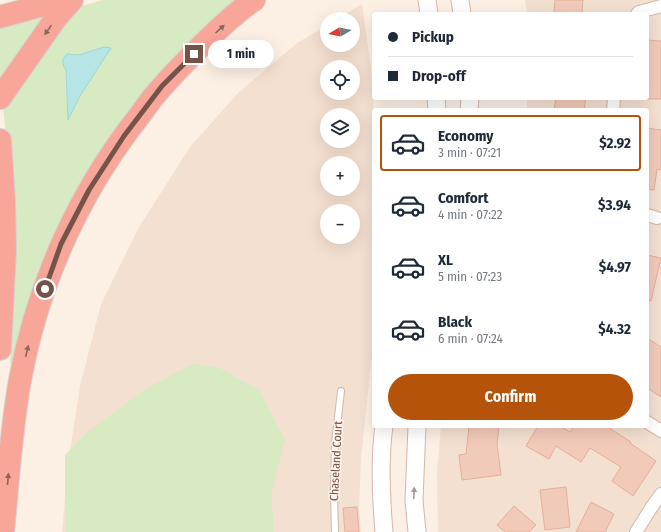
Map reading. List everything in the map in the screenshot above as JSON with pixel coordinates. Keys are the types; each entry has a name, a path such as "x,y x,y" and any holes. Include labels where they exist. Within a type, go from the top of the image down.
{"highway":[{"path":"0,17 61,0"},
{"path":"0,98 56,18 72,0"},
{"path":"3,532 13,424 20,379 33,326 61,244 89,190 124,136 162,86 205,43 254,0"},
{"path":"0,140 4,201 5,250 0,349"}],"main road":[{"path":"427,0 429,12"},
{"path":"460,0 462,12"},
{"path":"384,428 382,437 381,499 384,532"},
{"path":"417,428 414,500 417,532"}],"street":[{"path":"639,12 661,6"},
{"path":"649,423 661,431"},
{"path":"636,532 661,494"}],"lane":[{"name":"Chaseland Court","path":"335,532 335,443 341,391"}],"shaded area":[{"path":"525,0 661,0 661,532 438,532 437,472 441,428 649,428 649,108 527,108 527,100 649,100 649,12 527,12"},
{"path":"362,4 371,67 373,108 372,108 372,353 361,459 359,507 361,532 62,532 68,465 80,386 101,304 139,227 190,147 238,93 297,43 320,29 320,52 360,52 360,12 349,12"}],"green space":[{"path":"103,0 244,0 156,78 14,364 10,364 12,286 10,198 5,124 0,84 0,28","holes":["104,47 68,119 66,70 71,53 79,55"]},
{"path":"193,364 218,367 259,390 285,440 271,495 274,528 273,532 65,532 65,455 85,434 147,388"}],"water":[{"path":"104,47 111,48 80,96 68,120 66,70 63,60 67,54 79,55"}],"building":[{"path":"555,0 583,0 582,12 554,12"},
{"path":"649,40 661,41 661,99 649,99"},
{"path":"556,100 586,100 584,108 554,108"},
{"path":"649,128 661,130 661,170 657,169 654,190 649,189"},
{"path":"649,255 661,258 651,301 649,300"},
{"path":"649,339 661,347 661,397 649,389"},
{"path":"469,428 499,428 497,444 501,475 462,480 459,455 466,454"},
{"path":"537,428 563,428 570,432 573,428 609,428 656,461 633,496 612,481 621,467 590,448 581,462 556,446 549,459 526,446"},
{"path":"566,487 570,527 545,530 540,490"},
{"path":"591,502 614,514 605,532 576,532"},
{"path":"514,506 536,525 529,532 505,532 497,525"},
{"path":"357,507 359,532 345,532 343,508"}],"route":[{"path":"45,289 61,244 89,190 124,136 162,86 194,54"}]}
